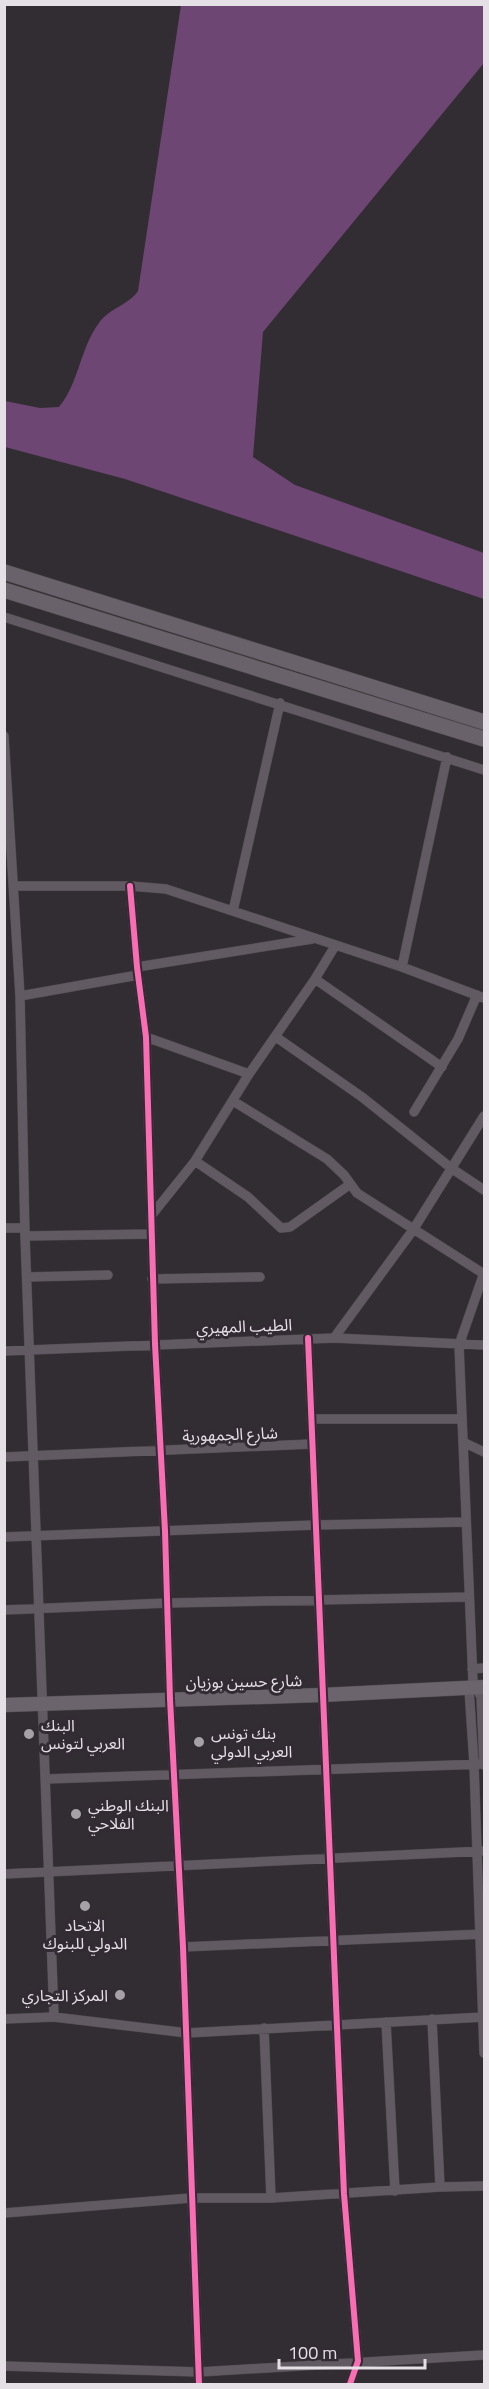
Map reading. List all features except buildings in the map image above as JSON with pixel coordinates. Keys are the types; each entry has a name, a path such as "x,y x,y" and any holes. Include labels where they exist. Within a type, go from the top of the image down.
{"main road":[{"path":"5,573 484,722"},
{"path":"4,590 484,739"},
{"name":"شارع حسين بوزيان","path":"4,1704 322,1695 476,1687"}],"street":[{"path":"4,617 280,703 484,770"},
{"path":"233,911 280,703"},
{"path":"4,736 20,996 25,1232 54,2017"},
{"path":"402,967 447,757"},
{"path":"14,886 130,886 166,889 402,967 481,996 414,1112"},
{"path":"130,886 146,1037 152,1279 187,2032 199,2385"},
{"path":"4,924 15,928"},
{"path":"20,996 138,971 315,939"},
{"path":"151,1216 195,1161 249,1074 315,979 335,946"},
{"path":"315,979 442,1067"},
{"path":"146,1037 249,1074"},
{"path":"276,1037 362,1097 451,1168 484,1190"},
{"path":"233,1101 327,1159 344,1175 349,1185 366,1199 484,1273 459,1345 472,1669 476,1687 474,1764 480,1851 484,2053"},
{"path":"334,1338 413,1230 484,1116"},
{"path":"195,1161 248,1197 281,1228 290,1227 349,1185"},
{"path":"4,1228 25,1232 152,1234"},
{"path":"27,1277 108,1275"},
{"path":"152,1279 260,1277"},
{"path":"308,1338 344,2194 358,2361 350,2385"},
{"name":"الطيب المهيري","path":"4,1351 308,1338 484,1345"},
{"path":"311,1419 462,1419"},
{"path":"463,1442 484,1452"},
{"name":"شارع الجمهورية","path":"4,1458 160,1449 312,1444"},
{"path":"4,1537 315,1525 466,1522"},
{"path":"4,1610 166,1603 469,1597"},
{"path":"472,1669 484,1668"},
{"path":"46,1779 484,1764 481,1697 476,1687"},
{"path":"4,1874 480,1851"},
{"path":"183,1947 482,1934"},
{"path":"4,2019 54,2017 187,2032 484,2017"},
{"path":"432,2019 440,2187"},
{"path":"386,2022 394,2192"},
{"path":"264,2028 271,2198"},
{"path":"4,2213 191,2199 271,2198 394,2192 440,2187 484,2187"},
{"path":"4,2366 199,2372 484,2355"}],"shaded area":[{"path":"181,5 484,5 484,63 263,332 253,457 295,485 484,553 484,599 125,479 5,447 5,401 40,408 59,407 66,398 88,343 99,323 108,314 130,300 138,291"}],"cycle path":[{"path":"130,886 146,1037 155,1344 183,1947 199,2384"},
{"path":"308,1338 344,2194 358,2361 350,2384"}],"place":[{"name":"البنك العربي لتونس","path":"29,1734"},
{"name":"بنك تونس العربي الدولي","path":"199,1742"},
{"name":"البنك الوطني الفلاحي","path":"76,1814"},
{"name":"الاتحاد الدولي للبنوك","path":"85,1906"},
{"name":"المركز التجاري","path":"120,1995"}]}
